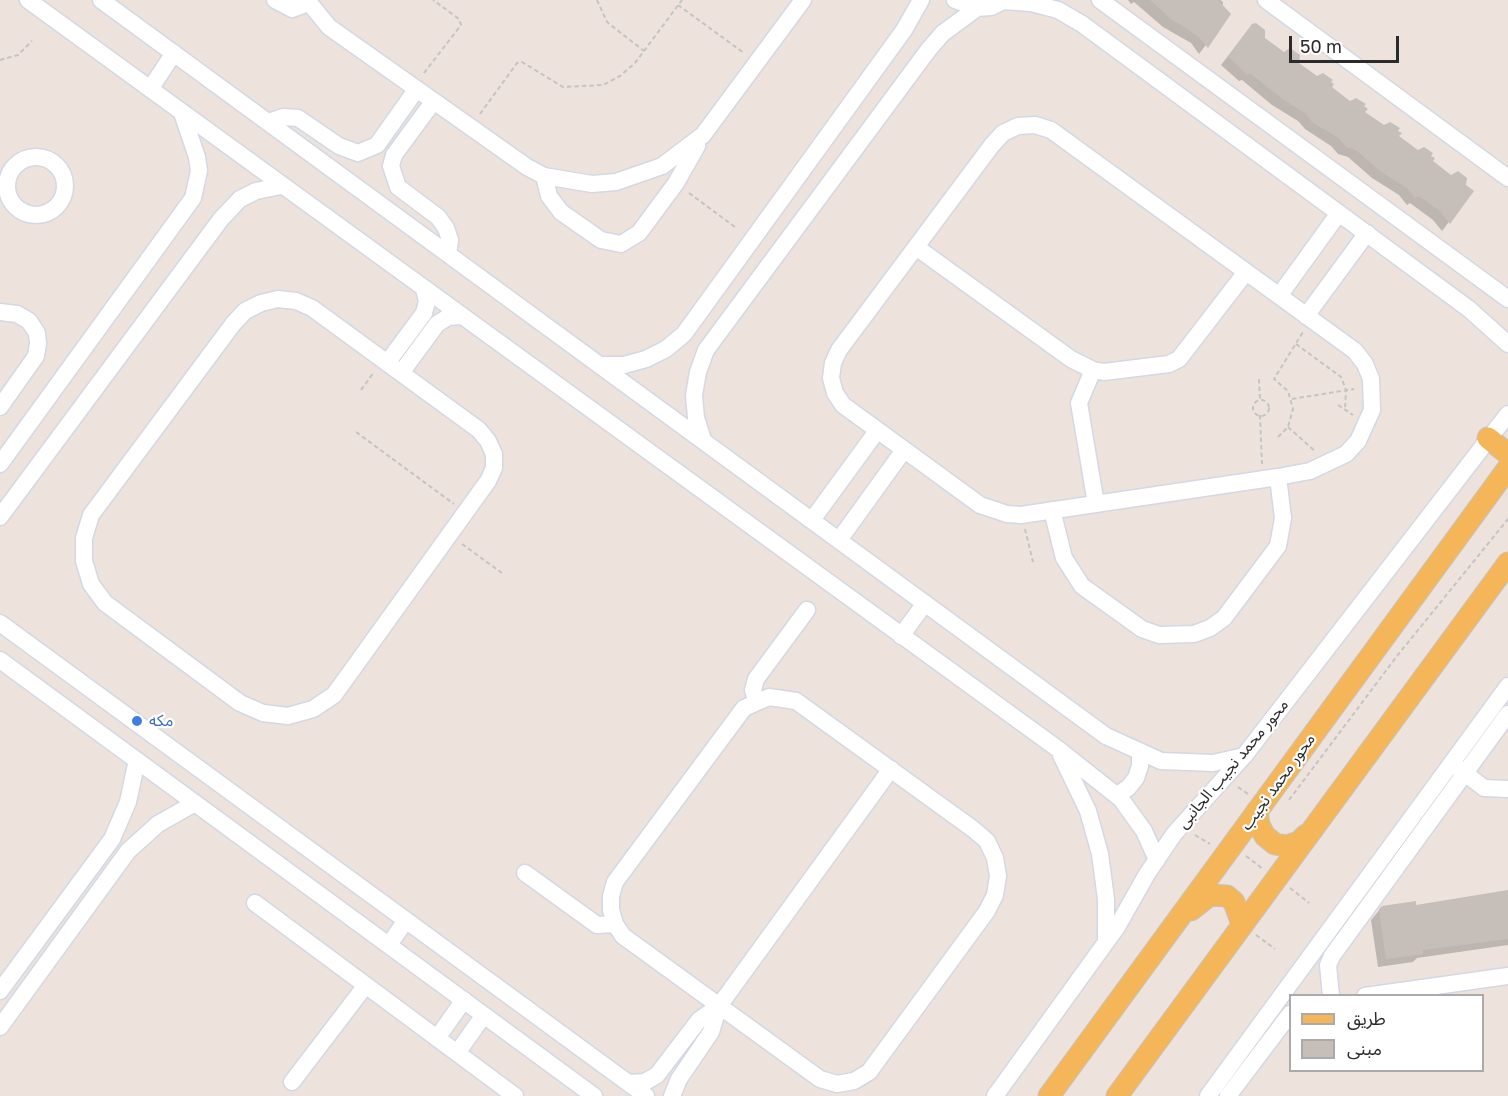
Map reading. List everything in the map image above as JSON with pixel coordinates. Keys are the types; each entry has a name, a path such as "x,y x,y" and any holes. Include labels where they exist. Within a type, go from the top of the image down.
{"main road":[{"path":"1488,438 1508,454"},
{"name":"محور محمد نجيب","path":"1049,1096 1508,468"},
{"path":"1117,1096 1508,563"},
{"path":"1259,807 1259,825 1265,836 1275,844 1287,846 1299,842 1317,823"},
{"path":"1176,921 1210,895 1218,894 1234,902 1242,924"}],"street":[{"path":"28,0 1058,749 1117,795 1144,831 1157,860"},
{"path":"102,0 1106,736 1161,761 1213,763 1244,756"},
{"path":"119,0 129,20"},
{"path":"275,0 292,9 307,2 329,27 470,129 544,176 592,184 632,178 662,166 704,135"},
{"path":"544,176 549,196 561,212 601,240 610,244 621,244 639,233 676,183 704,135 803,0"},
{"path":"601,366 646,359 666,349 684,334 904,30 921,0"},
{"path":"955,0 977,8"},
{"path":"1100,0 1508,299"},
{"path":"1266,0 1508,178"},
{"path":"703,440 696,418 694,394 698,372 706,350 929,49 943,33 977,8 1004,1 1031,3 1058,10 1082,24 1469,309 1508,344"},
{"path":"150,89 174,54"},
{"path":"268,122 283,117 298,118 339,146 358,153 378,145 415,89"},
{"path":"433,102 394,155 391,166 398,187 438,217 446,228 450,240 448,254"},
{"path":"0,464 193,198 199,171 197,157 182,113"},
{"path":"1035,125 1051,130 1279,296 1355,351 1365,364 1373,394 1367,425 1358,441 1346,454 1330,464 1310,471 1021,515 1000,513 980,505 843,405 835,393 831,378 833,363 839,350 1003,134 1018,126 1035,125"},
{"path":"0,517 221,219 240,199 256,191 281,186"},
{"path":"1279,296 1339,213"},
{"path":"1308,317 1367,233"},
{"path":"916,247 1071,360 1093,370 1104,372 1168,364 1179,359 1246,272"},
{"path":"385,362 424,313 427,301 424,289"},
{"path":"278,299 296,301 312,308 401,373 479,430 488,441 494,454 494,468 488,481 450,535 334,695 313,710 288,716 263,713 240,703 105,603 91,584 84,561 84,538 91,515 245,311 261,303 278,299"},
{"path":"0,312 17,314 29,321 37,333 38,343 36,356 0,407"},
{"path":"401,373 437,324 448,317 461,316"},
{"path":"1093,370 1081,395 1079,411 1096,504"},
{"name":"محور محمد نجيب الجانبى","path":"995,1096 1106,942 1181,825 1244,756 1508,414"},
{"path":"812,520 877,430"},
{"path":"839,540 904,450"},
{"path":"1052,510 1064,558 1082,586 1142,629 1176,637 1210,628 1224,618 1278,546 1283,518 1270,478"},
{"path":"901,636 925,603"},
{"path":"756,700 753,690 756,679 807,610"},
{"path":"0,623 646,1096"},
{"path":"0,660 594,1096"},
{"path":"1331,994 1329,974 1332,956 1458,768 1508,686"},
{"path":"783,697 796,701 973,829 987,841 995,858 998,876 995,895 987,911 869,1072 854,1081 837,1083 820,1079 623,936 615,924 611,910 611,896 615,882 744,708 756,700 783,697"},
{"path":"1290,994 1306,962 1458,768 1508,714"},
{"path":"1058,749 1079,789 1095,832 1106,899 1106,942"},
{"path":"1117,795 1128,788 1136,778 1140,766 1140,753"},
{"path":"0,991 112,839 128,802 137,760"},
{"path":"1458,768 1484,788 1508,789"},
{"path":"672,1096 679,1079 711,1032 719,1006 891,769"},
{"path":"0,1027 128,851 158,824 195,803"},
{"path":"525,873 597,925 615,924"},
{"path":"255,903 513,1096"},
{"path":"389,945 406,921"},
{"path":"1306,962 1320,964 1329,974"},
{"path":"1379,994 1508,976"},
{"path":"292,1082 366,986"},
{"path":"1208,1096 1287,999"},
{"path":"437,1038 464,1000"},
{"path":"628,1083 645,1082 657,1075 699,1020 719,1006"},
{"path":"457,1053 484,1015"},
{"path":"1228,1096 1289,1015"}],"path":[{"path":"415,89 460,25 459,19 434,0"},
{"path":"597,0 607,22 644,51"},
{"path":"470,129 517,63 522,62 563,87 583,88 603,85 620,76 644,51 682,0"},
{"path":"678,4 757,63"},
{"path":"0,60 18,55 32,41"},
{"path":"676,183 735,227"},
{"path":"1278,437 1288,427 1293,409 1292,399 1282,384 1274,379 1296,344 1308,317"},
{"path":"1296,344 1336,372 1346,390 1344,410"},
{"path":"361,390 385,362"},
{"path":"1259,379 1260,399 1253,407 1260,416 1270,478"},
{"path":"1292,399 1354,389"},
{"path":"1260,399 1269,406 1267,413 1260,416"},
{"path":"1288,427 1330,464"},
{"path":"356,432 466,512"},
{"path":"1021,515 1033,562"},
{"path":"1285,805 1508,519"},
{"path":"450,535 502,573"},
{"path":"1426,603 1436,610"},
{"path":"1224,776 1259,807"},
{"path":"1181,825 1225,854"},
{"path":"1242,924 1275,949"}],"building":[{"path":"1150,0 1218,0 1231,14 1208,48 1198,36 1171,19"},
{"path":"1256,23 1265,30 1265,38 1284,52 1290,48 1300,55 1299,63 1317,76 1323,73 1333,80 1332,87 1350,101 1356,98 1366,104 1364,106 1368,109 1365,112 1384,125 1390,122 1400,128 1398,131 1402,133 1399,136 1418,150 1424,147 1433,153 1431,156 1435,158 1433,161 1451,175 1458,171 1467,178 1466,185 1474,191 1450,224 1441,212 1419,196 1415,198 1407,188 1380,171 1356,150 1346,147 1339,138 1312,122 1306,114 1250,73 1247,75 1228,56 1252,24"},
{"path":"1508,890 1508,939 1423,950 1423,954 1386,959 1379,909 1382,906 1416,901 1416,905"}],"place":[{"name":"مكه","path":"137,721"}]}
